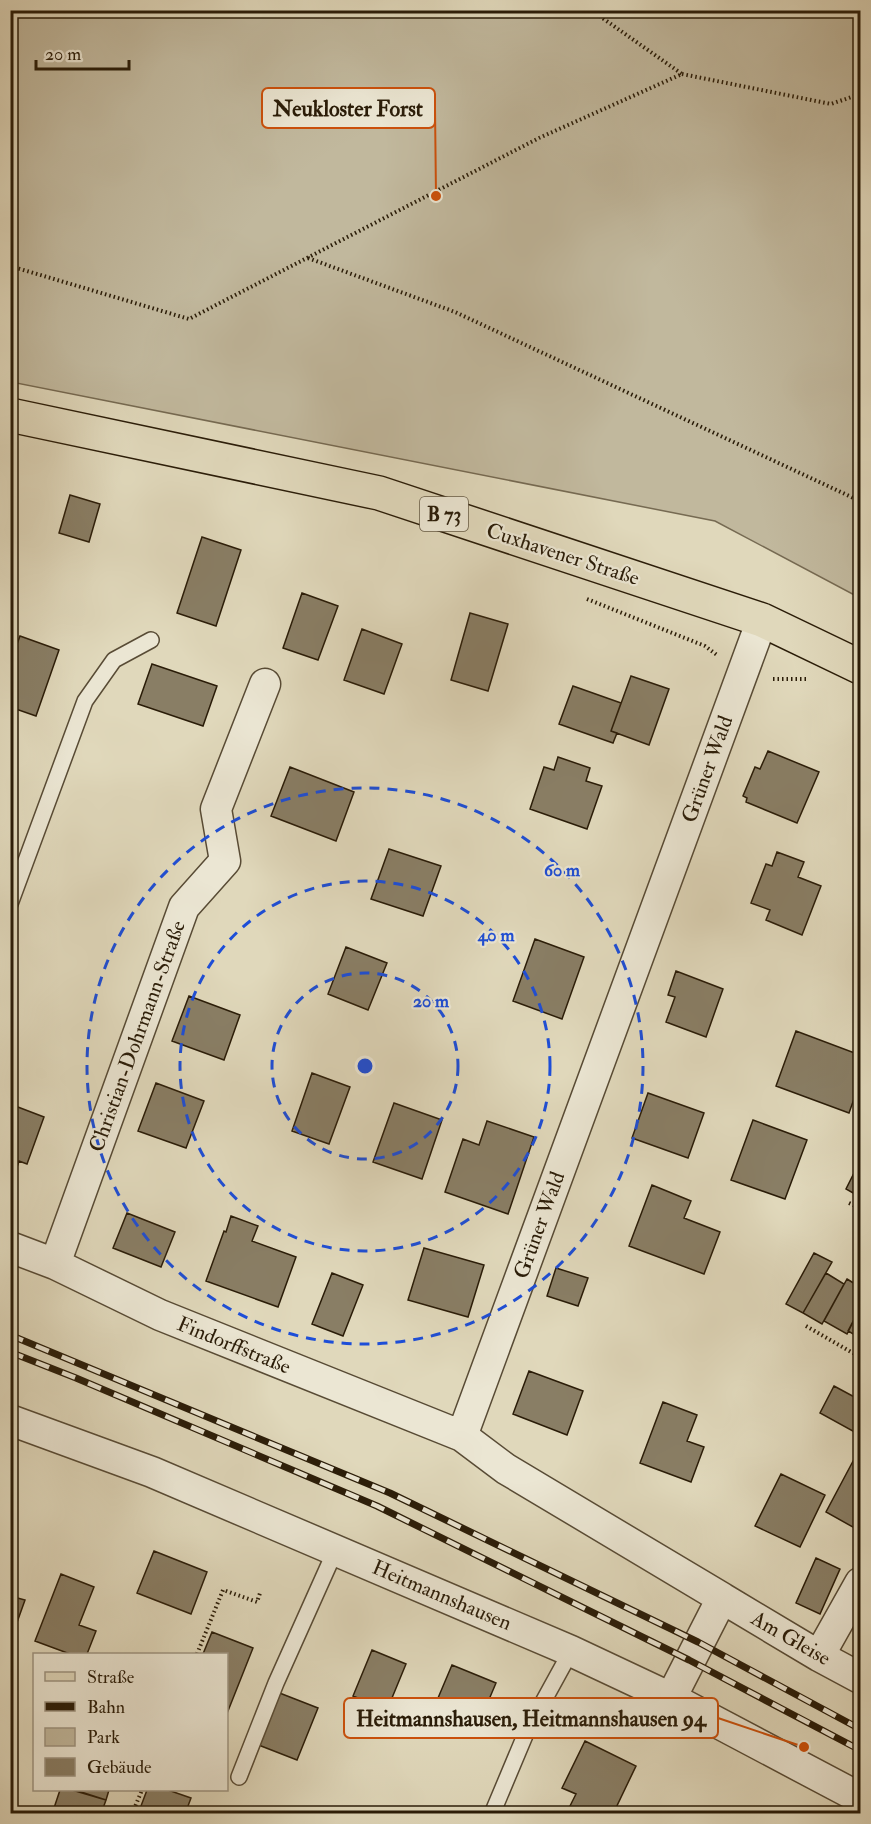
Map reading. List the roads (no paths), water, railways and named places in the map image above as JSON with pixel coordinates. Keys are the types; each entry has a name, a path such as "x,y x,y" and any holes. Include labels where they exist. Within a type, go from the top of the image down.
{"main road":[{"name":"Cuxhavener Straße","path":"10,415 380,493 762,620 861,667"}],"street":[{"name":"Grüner Wald","path":"462,1436 762,620"},
{"name":"Christian-Dohrmann-Straße","path":"55,1264 184,907 225,861 216,809 265,684"},
{"name":"Findorffstraße","path":"10,1247 55,1264 160,1316 462,1436"},
{"name":"Heitmannshausen","path":"13,1428 152,1472 571,1651 671,1698 861,1798"},
{"path":"462,1436 506,1469 722,1598 671,1698"},
{"path":"819,1656 861,1583"},
{"name":"Am Gleise","path":"722,1598 819,1656 861,1678"}],"lane":[{"path":"10,904 85,701 114,660 151,640"},
{"path":"238,1777 276,1683 336,1550"},
{"path":"492,1814 526,1733 571,1651"}],"railway":[{"path":"10,1335 390,1493 698,1642 860,1729"},
{"path":"10,1352 377,1506 689,1660 860,1750"}],"place":[{"name":"Neukloster Forst","path":"436,196"},
{"name":"Heitmannshausen, Heitmannshausen 94","path":"804,1747"}]}
